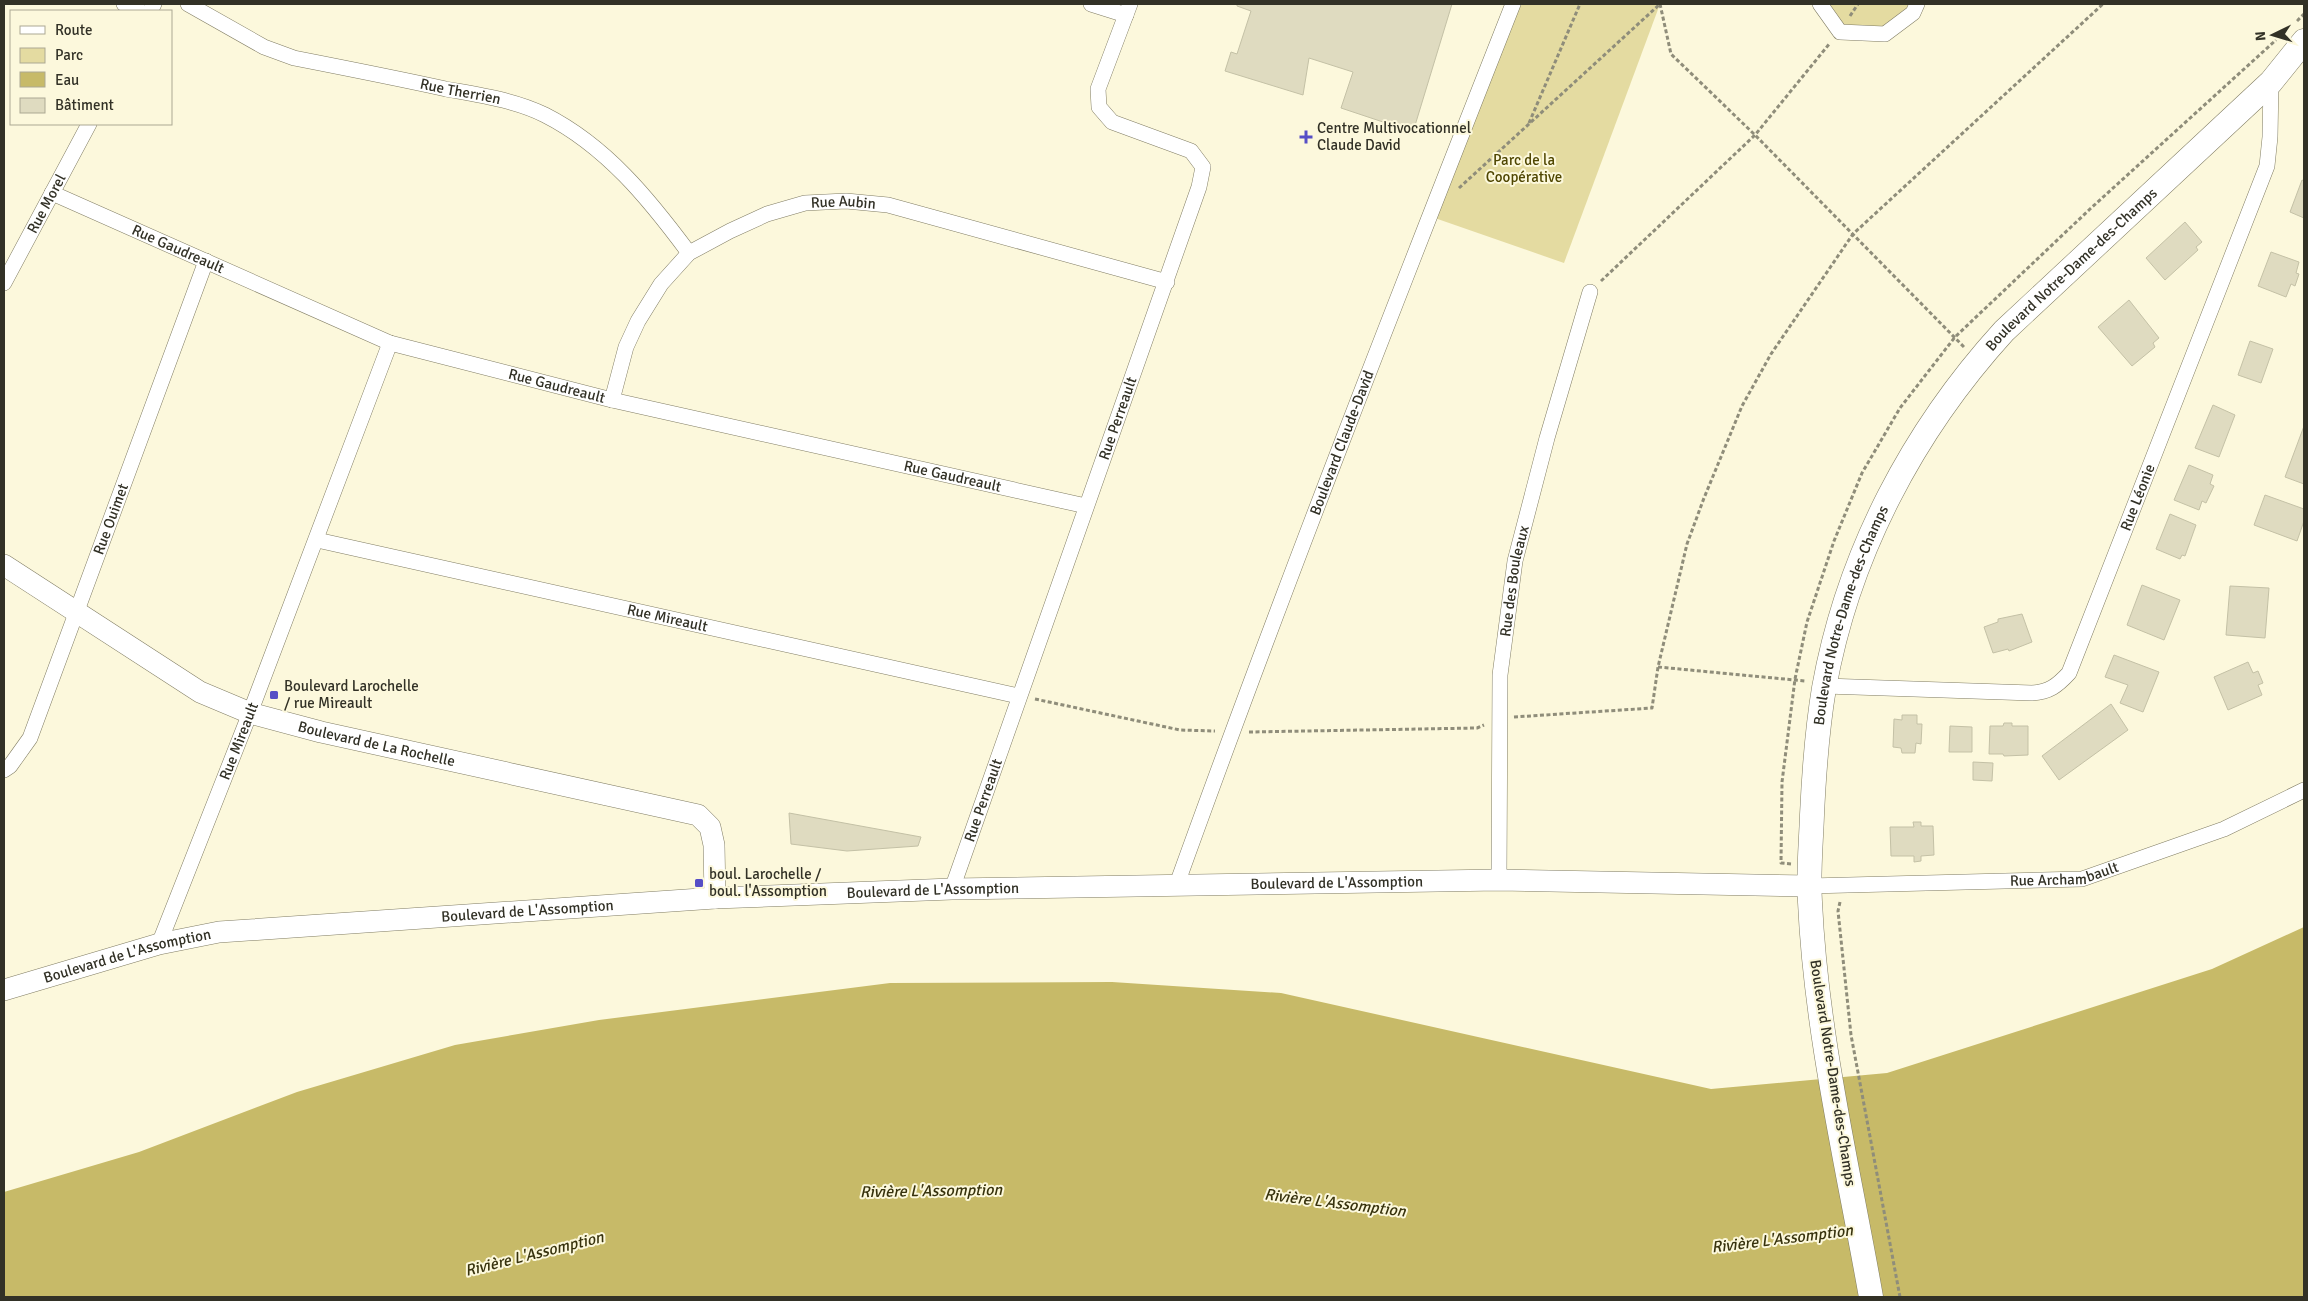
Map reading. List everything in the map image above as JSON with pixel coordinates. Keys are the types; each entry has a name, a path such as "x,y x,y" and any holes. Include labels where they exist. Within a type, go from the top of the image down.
{"main road":[{"name":"Boulevard Notre-Dame-des-Champs","path":"1871,1297 1824,1039 1815,970 1809,886 1816,748 1825,686 1840,622 1866,544 1904,466 1945,401 1977,360 2004,331 2270,82 2304,41"},
{"name":"Boulevard Notre-Dame-des-Champs","path":"2270,82 2304,64"}],"street":[{"path":"124,4 138,10"},
{"name":"Rue Therrien","path":"188,4 264,47 294,58 498,99 544,114 580,136 628,177 664,219 689,253"},
{"path":"1091,4 1128,9"},
{"name":"Boulevard Claude-David","path":"1177,884 1232,732 1426,225 1514,4"},
{"path":"1820,4 1840,32 1885,34 1913,13 1918,4"},
{"name":"Rue Perreault","path":"952,889 1018,696 1167,282 1199,187 1203,167 1191,151 1112,122 1099,107 1098,89 1128,9"},
{"name":"Rue Léonie","path":"1825,686 2032,693 2045,692 2057,686 2068,673 2267,166 2270,137 2270,82"},
{"name":"Rue Morel","path":"4,283 88,125"},
{"name":"Rue Gaudreault","path":"52,192 390,343 612,400 1086,506"},
{"name":"Rue Aubin","path":"612,400 626,347 638,321 661,284 689,253 767,214 805,203 846,201 888,205 1167,282"},
{"name":"Rue Ouimet","path":"4,770 10,766 30,738 206,261"},
{"name":"Rue des Bouleaux","path":"1499,880 1500,675 1515,561 1547,438 1590,292"},
{"name":"Rue Mireault","path":"159,944 317,540 390,343"},
{"name":"Rue Mireault","path":"317,540 1018,696"},
{"name":"Boulevard de La Rochelle","path":"4,565 75,613 200,692 250,713 321,732 698,815 710,827 714,845 715,898"},
{"name":"Rue Archambault","path":"1809,886 2082,878 2224,829 2304,790"},
{"name":"Boulevard de L'Assomption","path":"4,990 159,944 220,932 715,898 952,889 1499,880 1809,886"}],"path":[{"path":"1527,126 1580,4"},
{"path":"1457,190 1660,4"},
{"path":"1660,4 1671,54 1755,135 1977,360"},
{"path":"1018,696 1180,730 1232,732 1477,728 1500,718 1652,708 1658,667 1687,544 1707,489 1742,406 1771,354 1853,234 2103,4"},
{"path":"1590,292 1755,135 1840,32"},
{"path":"1658,667 1795,679 1825,686"},
{"name":"Boulevard Notre-Dame-des-Champs","path":"1839,903 1838,911 1851,1035 1900,1297"}],"green space":[{"name":"Parc de la Coopérative","path":"1513,4 1660,4 1564,263 1429,216"},
{"path":"1820,4 1917,4 1885,34 1840,32"}],"water":[{"name":"Rivière L'Assomption","path":"2304,927 2304,1297 4,1297 4,1192 139,1152 297,1092 455,1045 599,1020 890,983 1112,982 1281,993 1711,1089 1887,1073 2212,969"}],"building":[{"path":"1237,4 1452,4 1413,132 1341,108 1353,72 1309,58 1303,95 1225,71 1231,52 1237,54 1251,11 1237,6"},
{"path":"2302,180 2304,181 2304,218 2290,212"},
{"path":"2185,222 2202,242 2196,247 2198,250 2165,280 2146,258"},
{"path":"2271,252 2299,262 2296,273 2299,274 2295,286 2291,284 2286,297 2258,286"},
{"path":"2129,300 2159,338 2153,343 2155,347 2132,366 2098,327"},
{"path":"2250,341 2273,349 2261,383 2238,375"},
{"path":"2213,405 2235,415 2219,457 2195,448"},
{"path":"2304,426 2304,484 2285,477"},
{"path":"2189,465 2213,475 2210,484 2214,486 2206,503 2202,501 2199,510 2174,500"},
{"path":"2265,495 2304,509 2304,521 2297,541 2254,525"},
{"path":"2170,514 2196,525 2185,556 2182,555 2180,559 2156,549"},
{"path":"2142,585 2180,600 2164,640 2127,625"},
{"path":"2230,586 2269,588 2265,638 2226,635"},
{"path":"2022,614 2032,642 2009,651 2008,649 1993,653 1984,627 1998,622 1998,619"},
{"path":"2114,655 2159,672 2143,712 2120,703 2128,685 2105,677"},
{"path":"2248,662 2253,673 2258,671 2263,683 2258,685 2262,695 2228,710 2214,677"},
{"path":"2111,704 2128,730 2059,780 2042,756"},
{"path":"1902,715 1917,715 1917,724 1922,724 1921,744 1916,743 1915,753 1902,753 1901,748 1893,747 1894,719 1902,720"},
{"path":"2004,723 2012,723 2012,726 2028,726 2028,755 2004,756 2003,754 1989,754 1990,726 2003,726"},
{"path":"1950,726 1972,727 1972,752 1949,752"},
{"path":"1973,762 1993,763 1992,781 1973,780"},
{"path":"789,813 921,837 918,846 847,851 791,844"},
{"path":"1913,822 1921,822 1921,826 1933,826 1934,855 1921,856 1921,861 1914,862 1914,856 1891,856 1890,827 1914,827"}],"place":[{"name":"Centre Multivocationnel Claude David","path":"1306,137"},
{"name":"Boulevard Larochelle / rue Mireault","path":"274,695"},
{"name":"boul. Larochelle / boul. l'Assomption","path":"699,883"}]}
